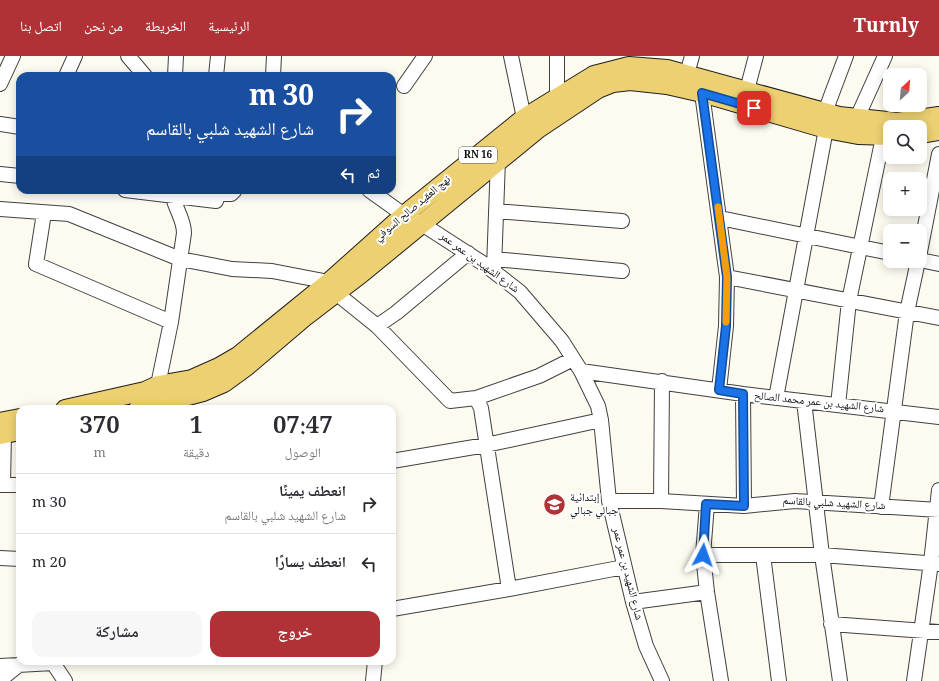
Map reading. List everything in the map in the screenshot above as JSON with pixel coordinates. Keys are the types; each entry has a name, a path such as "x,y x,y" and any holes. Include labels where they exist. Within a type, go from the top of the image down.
{"main road":[{"name":"نهج العقيد صالح السوفي","path":"154,405 203,392 224,383 332,287 404,215 524,118 594,75 629,66 667,69 747,90 826,120 858,135 883,137"},
{"name":"نهج العقيد صالح السوفي","path":"83,405 145,391 158,385 192,379 219,367 238,356 332,287 362,273 498,160 538,129 598,89 613,83 630,80 645,81 826,120 857,118 897,122 939,116"},
{"path":"927,133 939,131"},
{"path":"6,430 16,421"}],"street":[{"path":"0,84 13,56"},
{"path":"68,72 75,56"},
{"path":"128,56 142,72"},
{"path":"175,72 176,56"},
{"path":"216,72 218,56"},
{"path":"273,72 274,56"},
{"path":"404,86 425,56"},
{"path":"511,56 524,118"},
{"path":"557,56 557,98"},
{"path":"687,74 692,56"},
{"path":"747,90 756,56"},
{"path":"776,398 807,236 826,120 846,56"},
{"path":"857,118 885,56"},
{"path":"702,93 727,277 726,326 719,390"},
{"path":"0,124 16,126"},
{"path":"838,405 849,301 883,150"},
{"path":"927,224 936,186 939,154"},
{"path":"498,160 494,265 622,271"},
{"path":"0,174 16,176"},
{"path":"158,385 171,322 184,226 172,194"},
{"path":"178,194 216,201 218,194 231,194"},
{"name":"شارع الشهيد بن عمر عمر","path":"375,194 404,215 422,224 468,253 494,265 520,292 562,341 581,371 598,406 601,420 609,501 633,602 646,646 662,681"},
{"path":"0,209 68,214 180,259 232,269 272,271 332,287 376,326 450,401 476,398 539,376 573,359"},
{"path":"496,211 622,221"},
{"path":"44,213 36,264 171,322"},
{"path":"720,218 883,252"},
{"path":"376,326 396,313 468,253"},
{"path":"927,262 939,264"},
{"path":"881,507 907,312 917,268"},
{"path":"727,277 939,318"},
{"name":"شارع الشهيد بن عمر محمد الصالح","path":"581,371 662,381 743,394 939,417"},
{"path":"661,501 662,381"},
{"path":"743,394 744,506"},
{"path":"476,398 481,408 509,589"},
{"path":"804,401 822,555 840,681"},
{"path":"396,460 486,445 601,420"},
{"path":"6,430 1,485 16,485"},
{"path":"914,681 935,564 939,490"},
{"name":"شارع الشهيد شلبي بالقاسم","path":"609,501 661,501 744,506 776,502 816,502 938,510"},
{"path":"706,504 703,555 707,592 721,681"},
{"path":"703,555 822,555 935,564"},
{"path":"763,555 779,681"},
{"path":"0,558 16,558"},
{"path":"396,608 624,567"},
{"path":"633,602 707,592"},
{"path":"831,624 939,632"},
{"path":"0,666 16,664"},
{"path":"0,680 19,665"},
{"path":"54,665 65,681"},
{"path":"373,681 375,665"}],"slow traffic":[{"path":"718,207 727,277 726,322"}],"place":[{"name":"إبتدائية جبالي جبالي","path":"554,504"}],"route":[{"path":"703,555 706,504 744,506 743,394 719,390 726,326 727,277 702,93 754,108"}]}
